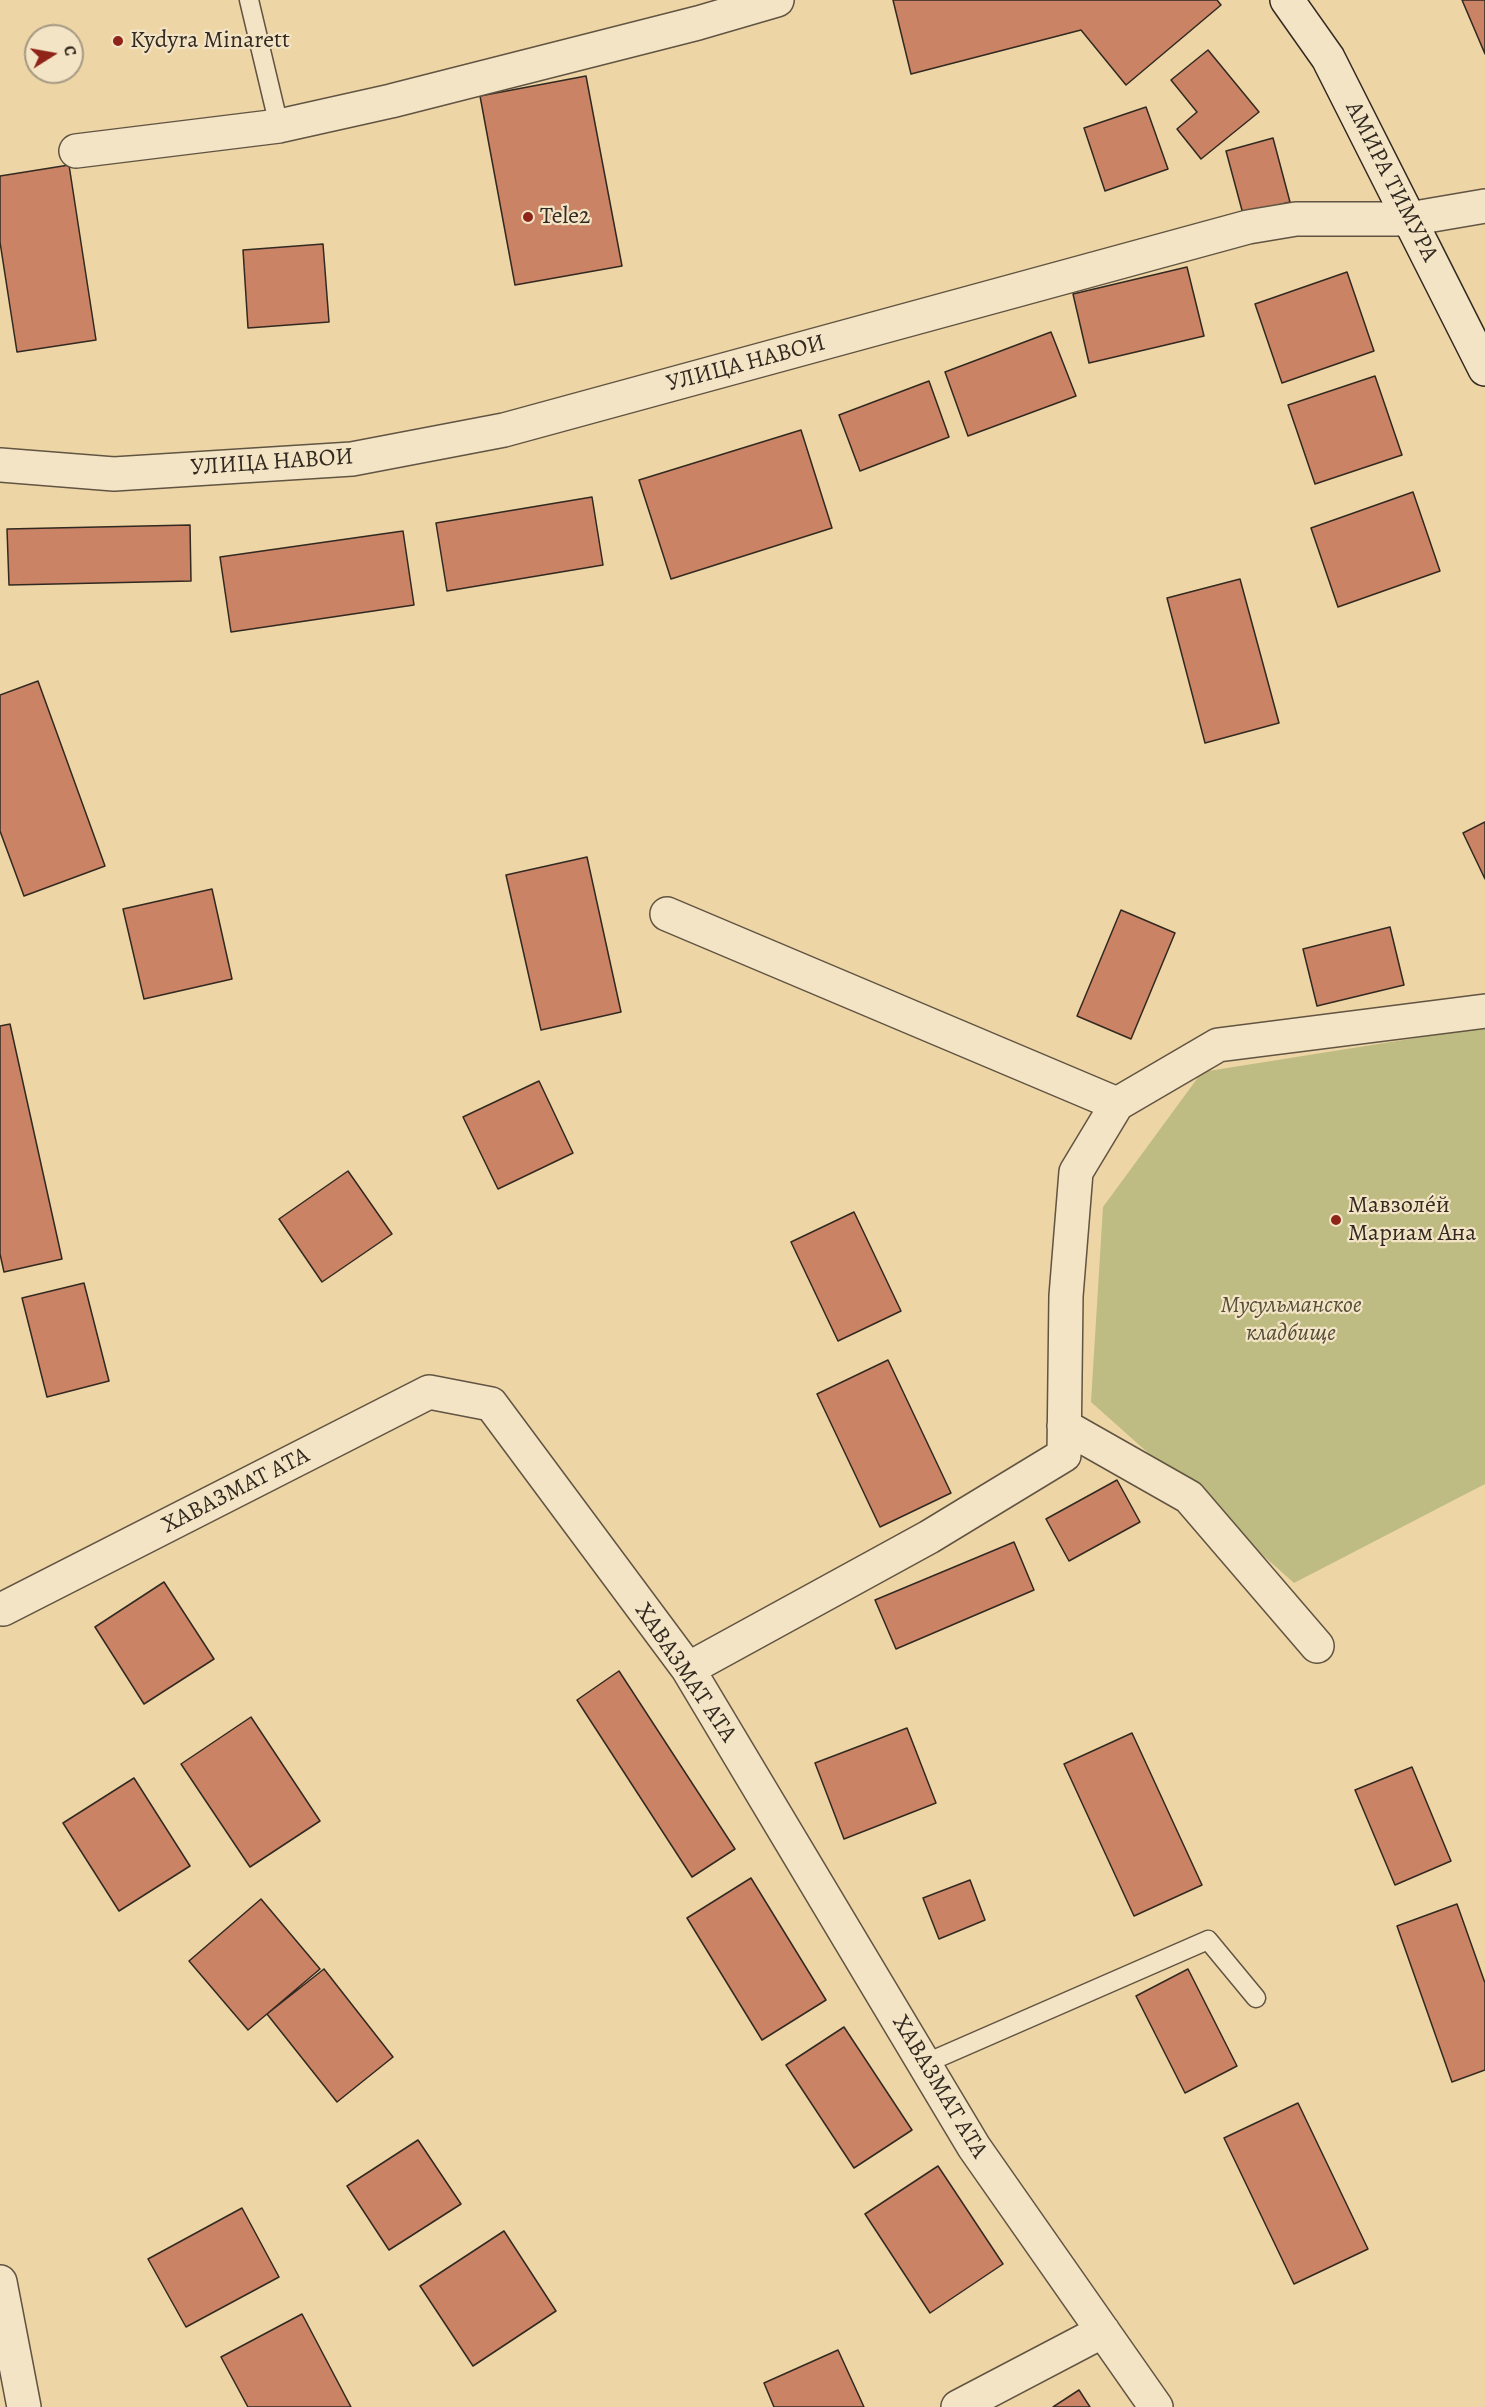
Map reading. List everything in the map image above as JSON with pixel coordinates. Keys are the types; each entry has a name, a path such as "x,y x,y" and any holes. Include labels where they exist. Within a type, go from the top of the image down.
{"street":[{"path":"76,151 279,126 414,96 698,23 777,0"},
{"name":"АМИРА ТИМУРА","path":"1287,0 1328,58 1485,369"},
{"name":"УЛИЦА НАВОИ","path":"0,465 114,474 352,459 504,430 1248,226 1296,219 1410,219 1485,206"},
{"path":"667,914 1117,1104"},
{"path":"688,1669 929,1537 1064,1455 1066,1296 1076,1172 1117,1104 1218,1045 1485,1011"},
{"name":"ХАВАЗМАТ АТА","path":"1,1606 429,1392 491,1404 688,1669 974,2147 1156,2407"},
{"path":"1064,1426 1189,1497 1317,1646"},
{"path":"0,2282 24,2407"},
{"path":"958,2407 1103,2331"}],"lane":[{"path":"249,0 279,126"},
{"path":"924,2064 1208,1940 1256,1998"}],"green space":[{"name":"Мусульманское кладбище","path":"1485,1027 1485,1484 1294,1583 1091,1402 1103,1207 1202,1072"}],"building":[{"path":"893,0 1217,0 1221,5 1126,85 1081,30 911,74"},
{"path":"1462,0 1485,0 1485,54"},
{"path":"1208,50 1259,112 1201,159 1177,129 1197,112 1171,80"},
{"path":"586,76 622,266 515,285 480,96"},
{"path":"1146,107 1168,169 1105,191 1084,128"},
{"path":"1273,138 1290,202 1243,214 1226,151"},
{"path":"69,165 96,340 17,352 0,242 0,176"},
{"path":"323,244 329,322 248,328 243,250"},
{"path":"1187,267 1204,336 1089,363 1073,294"},
{"path":"1347,272 1374,351 1282,383 1255,304"},
{"path":"1051,332 1076,396 968,436 945,372"},
{"path":"1375,376 1402,455 1315,484 1288,405"},
{"path":"929,381 949,437 860,471 839,415"},
{"path":"801,430 832,528 671,579 639,480"},
{"path":"1413,492 1440,571 1338,607 1311,528"},
{"path":"592,497 603,565 447,591 436,523"},
{"path":"190,525 191,581 9,585 7,529"},
{"path":"403,531 414,605 231,632 220,557"},
{"path":"1240,579 1279,723 1205,743 1167,598"},
{"path":"38,681 105,866 24,896 0,831 0,695"},
{"path":"1485,822 1485,879 1463,833"},
{"path":"587,857 621,1012 541,1030 506,875"},
{"path":"212,889 232,979 144,999 123,909"},
{"path":"1121,910 1175,933 1131,1039 1077,1016"},
{"path":"1390,927 1404,985 1317,1006 1303,949"},
{"path":"10,1024 62,1259 4,1272 0,1254 0,1026"},
{"path":"539,1081 573,1153 498,1189 463,1117"},
{"path":"348,1171 392,1234 322,1282 279,1219"},
{"path":"854,1212 901,1311 838,1341 791,1242"},
{"path":"84,1283 109,1381 47,1397 22,1298"},
{"path":"888,1360 951,1493 880,1527 817,1394"},
{"path":"1117,1480 1140,1522 1069,1561 1046,1519"},
{"path":"1014,1542 1034,1590 896,1649 875,1600"},
{"path":"164,1582 214,1659 144,1704 95,1627"},
{"path":"619,1671 735,1849 692,1877 577,1700"},
{"path":"251,1717 320,1821 250,1867 181,1764"},
{"path":"907,1728 936,1803 844,1839 815,1763"},
{"path":"1132,1733 1202,1885 1134,1916 1064,1764"},
{"path":"1412,1767 1451,1861 1395,1885 1355,1790"},
{"path":"134,1778 190,1866 119,1911 63,1823"},
{"path":"751,1878 826,2000 762,2040 687,1918"},
{"path":"970,1880 985,1920 939,1939 923,1898"},
{"path":"261,1899 320,1969 248,2030 189,1961"},
{"path":"1457,1904 1485,1983 1485,2070 1452,2082 1397,1926"},
{"path":"324,1969 393,2057 337,2102 267,2014"},
{"path":"1188,1969 1237,2066 1185,2093 1136,1996"},
{"path":"844,2027 912,2130 854,2168 786,2065"},
{"path":"1298,2103 1368,2249 1294,2284 1224,2138"},
{"path":"418,2140 461,2204 389,2250 347,2186"},
{"path":"938,2166 1003,2264 930,2313 865,2214"},
{"path":"242,2208 279,2277 186,2327 148,2259"},
{"path":"504,2231 556,2311 473,2366 420,2286"},
{"path":"302,2314 351,2407 248,2407 221,2357"},
{"path":"838,2350 864,2407 774,2407 764,2383"},
{"path":"1079,2390 1090,2407 1053,2407"}],"place":[{"name":"Kydyra Minarett","path":"118,41"},
{"name":"Tele2","path":"528,217"},
{"name":"Мавзоле́й Мариам Ана","path":"1336,1220"}]}
